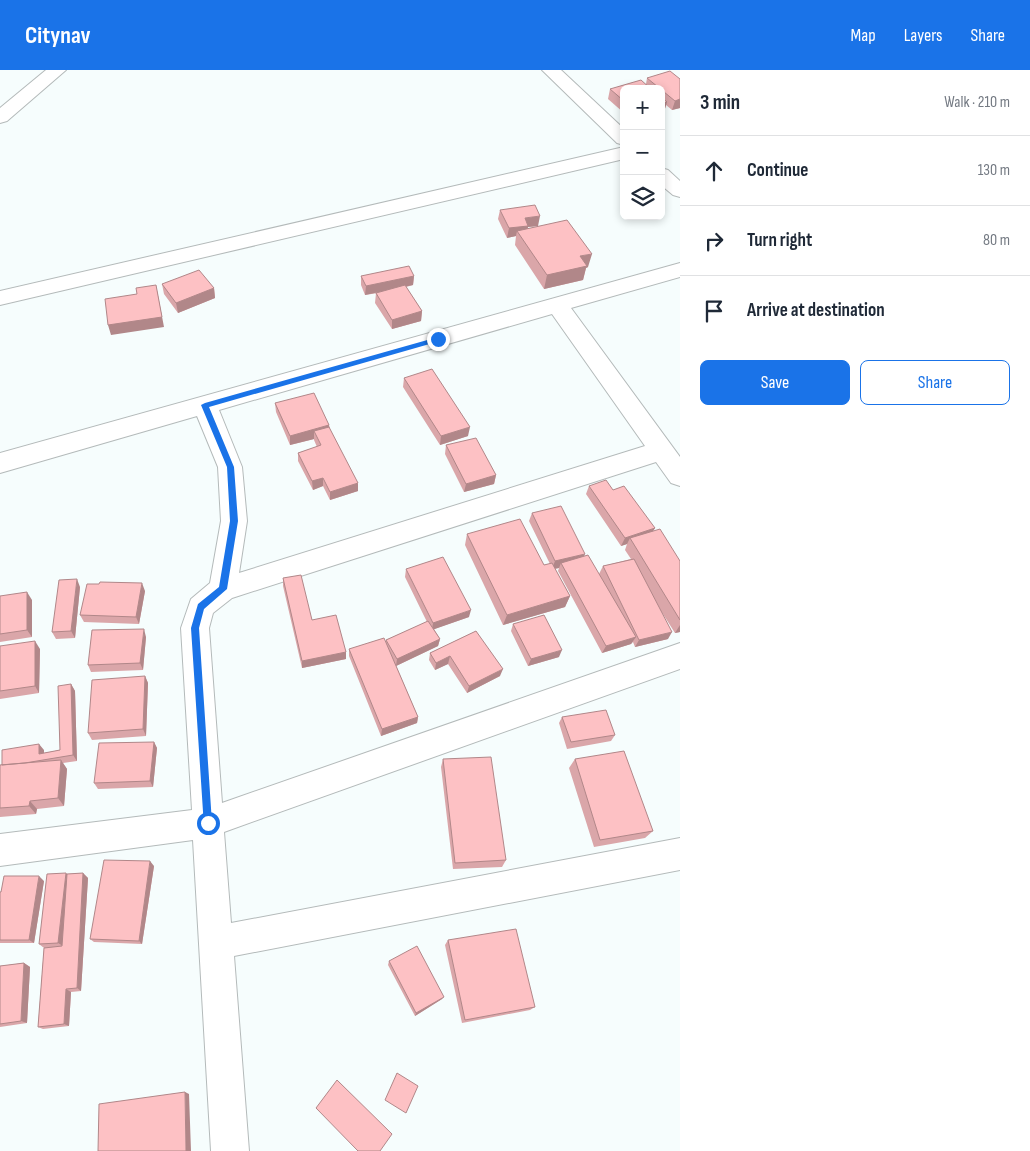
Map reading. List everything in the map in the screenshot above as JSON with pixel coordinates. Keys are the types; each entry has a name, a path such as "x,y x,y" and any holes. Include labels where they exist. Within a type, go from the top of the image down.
{"street":[{"path":"0,118 57,70"},
{"path":"551,70 620,135"},
{"path":"0,298 620,154"},
{"path":"662,175 680,191"},
{"path":"0,464 680,270"},
{"path":"557,305 680,476"},
{"path":"205,405 230,467 234,521 223,589"},
{"path":"230,1151 195,628 200,607 223,589 661,451"},
{"path":"0,850 208,823 680,656"},
{"path":"216,943 680,854"}],"building":[{"path":"670,71 680,79 680,99 675,101 665,93 665,85 656,85 647,78"},
{"path":"641,80 647,85 624,85"},
{"path":"620,86 620,98 610,89"},
{"path":"535,205 540,216 525,218 528,226 509,228 500,210"},
{"path":"567,220 592,254 580,256 587,266 547,275 517,231"},
{"path":"409,266 414,276 366,286 361,276"},
{"path":"199,270 214,288 176,303 162,284"},
{"path":"156,285 162,317 108,325 105,299 137,294 136,288"},
{"path":"405,285 422,311 392,320 376,293"},
{"path":"432,369 470,427 441,436 404,378"},
{"path":"314,393 329,425 290,436 275,403"},
{"path":"329,427 358,483 330,492 323,478 312,481 298,453 321,445 314,431"},
{"path":"476,438 496,475 466,484 446,445"},
{"path":"606,480 613,490 624,486 655,528 625,538 589,486"},
{"path":"561,506 585,554 555,561 532,513"},
{"path":"520,519 544,565 552,563 570,596 507,615 467,534"},
{"path":"660,529 680,561 680,620 630,538"},
{"path":"588,555 636,637 606,646 561,563"},
{"path":"443,557 471,610 433,623 406,569"},
{"path":"634,559 672,632 639,640 603,566"},
{"path":"301,575 312,620 336,615 346,652 302,661 283,578"},
{"path":"77,579 71,631 52,632 59,580"},
{"path":"100,582 142,583 136,617 80,615 87,584 99,584"},
{"path":"27,592 27,630 0,634 0,596"},
{"path":"544,615 562,650 531,659 513,624"},
{"path":"428,621 440,639 397,659 386,640"},
{"path":"144,629 140,663 88,665 92,630"},
{"path":"476,631 503,669 469,686 450,656 436,663 430,653"},
{"path":"384,638 418,717 382,729 349,649"},
{"path":"35,641 35,686 0,691 0,646"},
{"path":"145,676 143,729 88,733 92,680"},
{"path":"71,684 73,755 2,765 2,750 39,744 39,754 60,750 58,686"},
{"path":"606,710 615,735 571,742 562,717"},
{"path":"154,742 150,781 94,783 99,743"},
{"path":"624,751 653,831 600,840 575,759"},
{"path":"491,757 506,860 455,863 443,759"},
{"path":"61,760 58,798 30,801 29,806 0,808 0,765"},
{"path":"104,860 150,861 139,941 90,939"},
{"path":"66,873 58,943 39,944 47,874"},
{"path":"83,873 77,988 66,989 64,1024 38,1027 44,948 62,946 67,874"},
{"path":"4,876 39,876 29,940 0,940 0,892"},
{"path":"516,929 535,1007 465,1020 448,940"},
{"path":"417,946 444,997 416,1013 389,961"},
{"path":"24,963 21,1021 0,1024 0,966"},
{"path":"397,1073 418,1086 406,1113 385,1100"},
{"path":"337,1080 392,1134 380,1151 358,1151 316,1108"},
{"path":"185,1092 186,1151 98,1151 99,1104"}],"route":[{"path":"208,823 195,628 200,607 223,589 234,521 230,467 205,405 438,339"}]}
